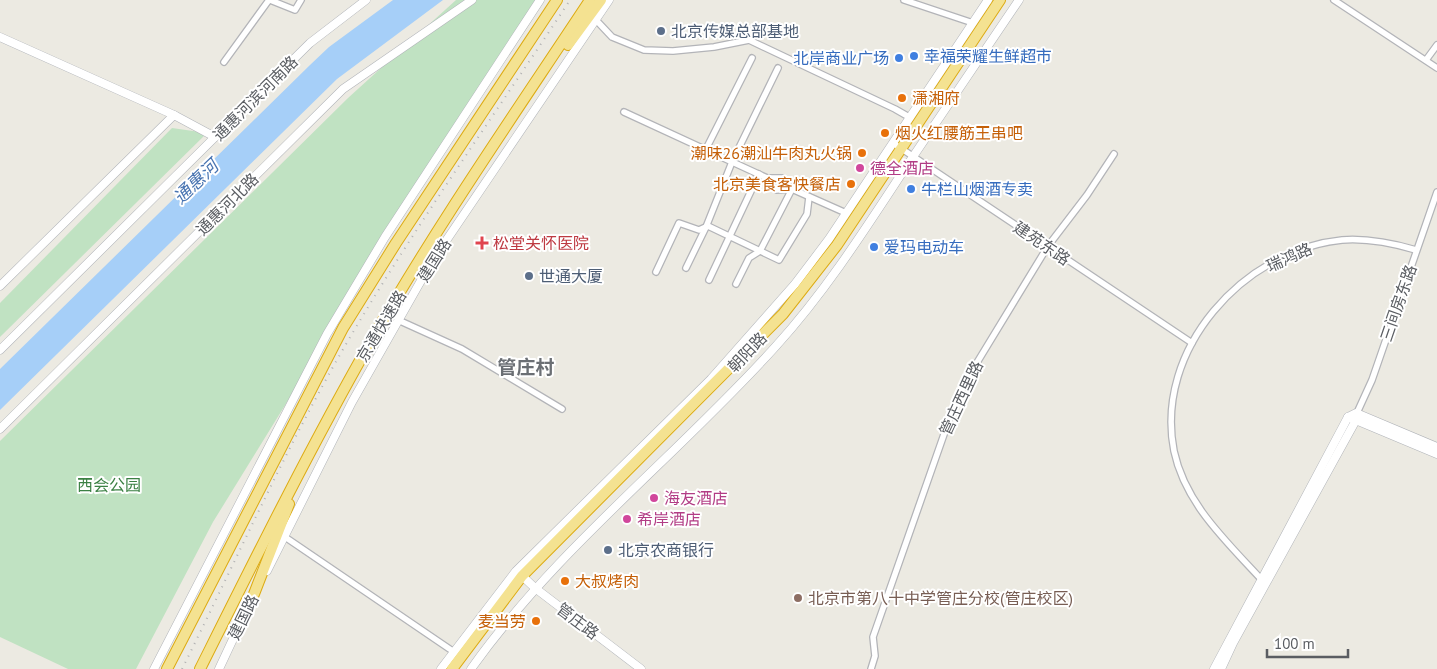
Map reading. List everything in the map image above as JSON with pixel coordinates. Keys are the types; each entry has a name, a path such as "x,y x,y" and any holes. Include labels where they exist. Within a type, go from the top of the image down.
{"highway":[{"name":"京通快速路","path":"167,669 343,328 401,235 557,0"},
{"name":"京通快速路","path":"200,669 310,449 372,339 417,266 590,0"},
{"path":"528,94 601,0"},
{"name":"朝阳路","path":"903,150 1000,0"},
{"name":"朝阳路","path":"452,669 525,579 783,314 836,245 1007,0"},
{"path":"254,594 310,449"},
{"name":"朝阳路","path":"460,669 525,579"}],"street":[{"path":"224,62 269,0 295,10 301,0"},
{"name":"通惠河滨河南路","path":"0,350 310,44 366,0"},
{"name":"通惠河北路","path":"0,430 343,89 472,0"},
{"path":"154,669 327,334 385,238 540,0"},
{"name":"建国路","path":"219,669 324,454 431,263 609,0"},
{"path":"904,0 973,23"},
{"name":"朝阳路","path":"471,669 525,579 728,397 777,346 815,299 849,253 903,150 909,118 988,0"},
{"name":"朝阳路","path":"441,669 454,652 525,579 759,328 795,284 846,213 903,150 1018,0"},
{"path":"1334,0 1437,68"},
{"path":"596,20 612,37 644,50 673,52 749,40 896,109 909,118"},
{"path":"0,37 174,115 215,137"},
{"path":"1426,60 1437,45"},
{"path":"706,149 752,58"},
{"path":"686,268 706,227 732,162 778,68"},
{"path":"624,112 766,178 776,190 792,189"},
{"path":"0,286 174,115"},
{"name":"建苑东路","path":"903,150 1192,343"},
{"name":"管庄西里路","path":"871,669 876,656 873,637 949,420 967,379 1048,247 1087,196 1114,154"},
{"path":"709,280 758,174"},
{"path":"766,178 782,178 792,189 846,213"},
{"path":"736,284 749,258 760,251 792,189"},
{"name":"三间房东路","path":"1356,416 1372,380 1437,192"},
{"path":"656,272 679,223 699,230 706,227 730,236 779,260 807,214 809,197"},
{"name":"瑞鸿路","path":"1260,578 1202,513 1185,484 1174,450 1172,407 1178,376 1192,343 1213,312 1236,287 1281,257 1316,245 1342,240 1387,242 1416,250"},
{"path":"398,320 462,348 562,409"},
{"path":"1214,669 1260,578 1348,416 1356,416 1437,447"},
{"path":"1356,416 1437,454"},
{"path":"1221,669 1233,643 1356,416"},
{"path":"285,537 454,652"},
{"name":"管庄路","path":"525,579 641,669"}],"green space":[{"name":"西会公园","path":"456,0 535,0 213,522 136,669 68,669 0,637 0,441 348,98"},
{"path":"172,128 207,133 0,337 0,303"}],"water":[{"name":"通惠河","path":"393,0 443,0 337,79 0,410 0,369 329,47"}],"railway":[{"path":"182,669 283,461 349,339 429,211 570,0"}],"place":[{"name":"北京传媒总部基地","path":"661,31"},
{"name":"幸福荣耀生鲜超市","path":"914,56"},
{"name":"北岸商业广场","path":"899,58"},
{"name":"潇湘府","path":"902,98"},
{"name":"烟火红腰筋王串吧","path":"885,133"},
{"name":"潮味26潮汕牛肉丸火锅","path":"862,153"},
{"name":"德全酒店","path":"860,168"},
{"name":"北京美食客快餐店","path":"851,184"},
{"name":"牛栏山烟酒专卖","path":"911,189"},
{"name":"松堂关怀医院","path":"482,243"},
{"name":"爱玛电动车","path":"874,247"},
{"name":"世通大厦","path":"529,276"},
{"name":"海友酒店","path":"654,498"},
{"name":"希岸酒店","path":"627,519"},
{"name":"北京农商银行","path":"608,550"},
{"name":"大叔烤肉","path":"565,581"},
{"name":"北京市第八十中学管庄分校(管庄校区)","path":"798,598"},
{"name":"麦当劳","path":"536,621"}],"district":[{"name":"管庄村","path":"526,367"}]}
